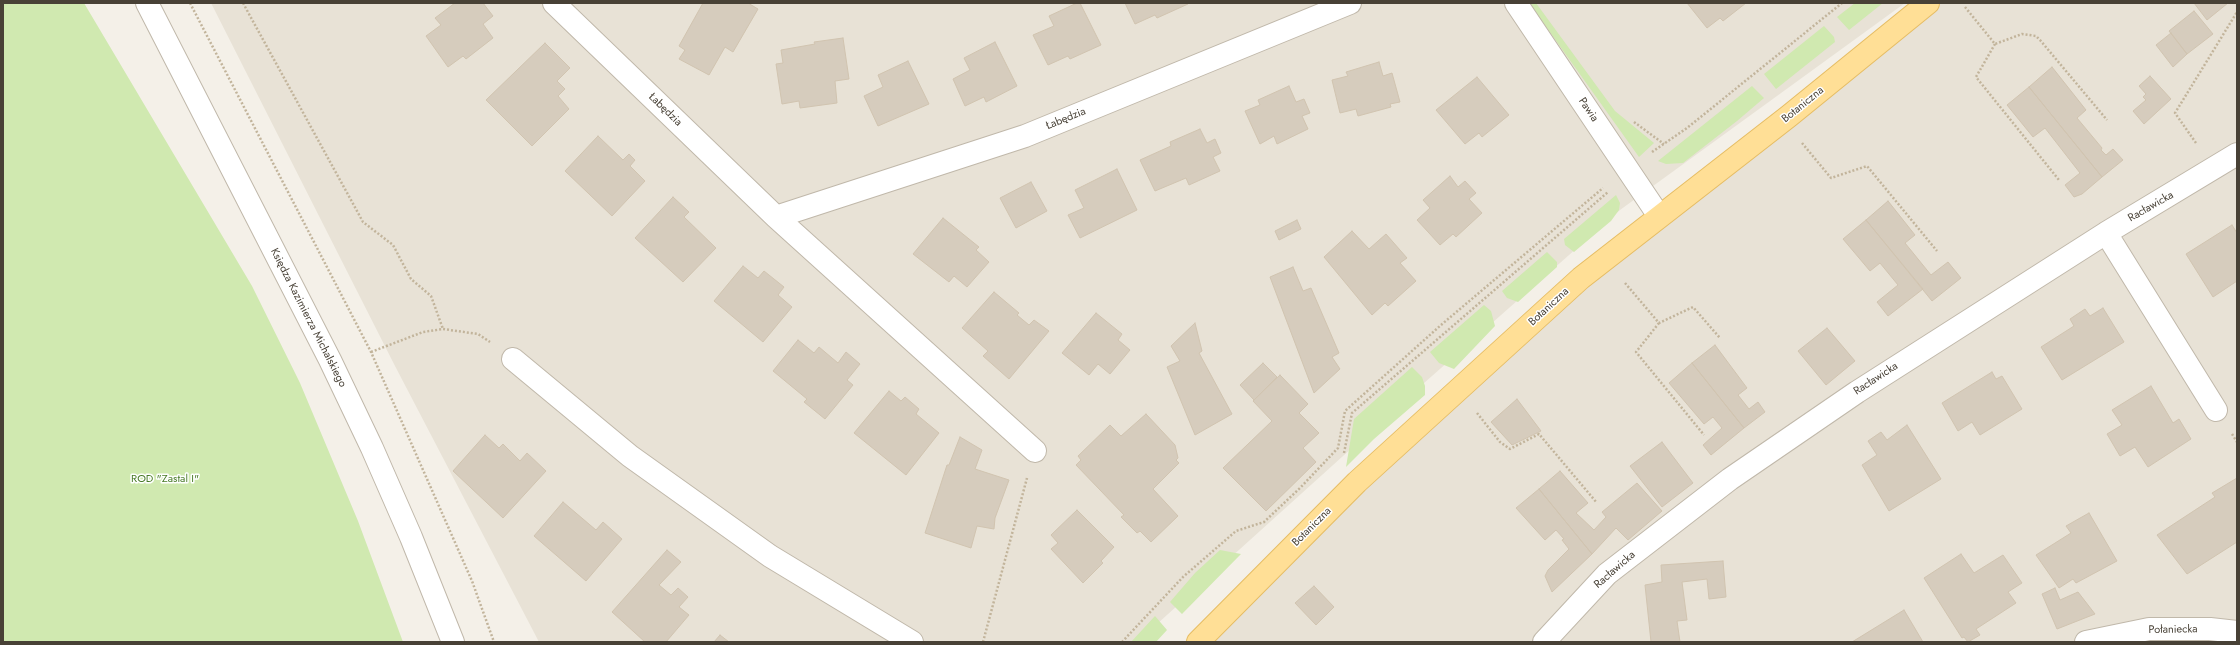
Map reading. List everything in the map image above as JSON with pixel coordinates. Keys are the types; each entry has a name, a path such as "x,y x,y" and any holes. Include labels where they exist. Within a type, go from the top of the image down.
{"main road":[{"name":"Botaniczna","path":"1198,642 1357,482 1581,278 1789,116 1928,3"}],"street":[{"name":"Księdza Kazimierza Michalskiego","path":"147,3 334,367 405,523 453,642"},
{"name":"Łabędzia","path":"554,3 776,218 1035,451"},
{"name":"Łabędzia","path":"776,218 1025,136 1350,3"},
{"name":"Pawia","path":"1516,3 1659,216"},
{"name":"Racławicka","path":"1544,642 1607,574 1730,479 1857,392 2106,233 2237,154"},
{"path":"2106,233 2216,410"},
{"path":"514,359 554,394 643,465 770,556 912,642"},
{"name":"Połaniecka","path":"2086,642 2149,629 2210,629 2237,632"}],"path":[{"path":"190,3 371,352 472,581 494,642"},
{"path":"243,3 363,222 393,245 411,279 431,296 443,329"},
{"path":"1122,642 1183,577 1236,531 1264,522 1300,488 1338,448 1345,411 1499,275 1627,168 1687,128 1842,3"},
{"path":"1965,7 1995,44"},
{"path":"2197,145 2175,113 2237,12"},
{"path":"2059,180 1976,77 1995,44 2022,34 2036,36 2106,120"},
{"path":"1800,141 1831,178 1867,166 1937,251"},
{"path":"1625,282 1659,323"},
{"path":"1704,435 1636,352 1659,323 1693,307 1720,338"},
{"path":"371,352 424,332 443,329 478,334 514,359"},
{"path":"1475,411 1500,442 1510,449 1539,434 1597,502"},
{"path":"983,642 1035,451"}],"shaded area":[{"path":"211,3 1905,3 1620,210 1415,391 1157,624 1141,642 539,642 395,366"},
{"path":"1929,3 2237,3 2237,642 1202,642 1581,278"}],"green space":[{"name":"ROD \"Zastal I\"","path":"3,3 84,3 252,286 300,383 358,521 403,642 3,642"},
{"path":"1529,3 1536,3 1615,111 1654,143 1639,157"},
{"path":"1855,3 1883,3 1849,30 1837,17"},
{"path":"1824,26 1834,37 1835,42 1776,89 1764,74"},
{"path":"1752,86 1764,98 1737,121 1683,163 1666,164 1658,161"},
{"path":"1616,195 1620,203 1619,210 1611,221 1574,252 1565,245 1564,239"},
{"path":"1547,252 1557,262 1557,267 1518,302 1507,298 1502,291"},
{"path":"1484,305 1491,311 1495,326 1454,369 1439,363 1430,352"},
{"path":"1412,367 1422,377 1425,386 1425,395 1374,439 1346,467 1354,419"},
{"path":"1220,550 1241,554 1182,614 1170,602 1195,573"},
{"path":"1155,616 1167,630 1156,642 1131,642"}],"building":[{"path":"455,3 483,3 493,16 483,24 493,38 466,59 463,56 448,67 426,36 441,25 435,18"},
{"path":"703,3 748,3 758,9 733,52 725,47 709,75 679,59 685,50 679,46"},
{"path":"1080,3 1101,45 1070,59 1068,56 1048,65 1033,35 1054,26 1049,16"},
{"path":"1125,3 1188,4 1157,18 1155,15 1135,24"},
{"path":"1687,3 1746,3 1723,21 1720,18 1707,28"},
{"path":"2194,3 2228,3 2207,20"},
{"path":"2194,11 2213,34 2187,54 2169,31"},
{"path":"2171,33 2187,54 2173,67 2156,45"},
{"path":"843,38 849,79 835,81 837,103 800,108 799,101 782,104 776,64 783,63 781,50 815,44 814,42"},
{"path":"995,42 1017,86 986,102 984,97 965,106 953,79 970,70 964,58"},
{"path":"545,43 570,68 557,81 565,89 558,96 569,109 532,146 486,100"},
{"path":"908,61 929,104 878,126 864,96 883,87 878,75"},
{"path":"1379,62 1383,76 1392,73 1400,102 1390,104 1391,107 1358,116 1356,109 1340,113 1332,80 1348,76 1346,72"},
{"path":"2052,67 2086,110 2077,118 2102,148 2101,150 2106,155 2113,149 2123,160 2102,177 2029,87"},
{"path":"2150,76 2171,99 2144,124 2133,111 2146,100 2143,97 2146,94 2139,86"},
{"path":"1477,77 1509,115 1482,137 1479,133 1465,144 1436,110"},
{"path":"1289,86 1296,102 1304,99 1310,113 1302,116 1308,129 1277,144 1274,136 1260,144 1245,111 1260,105 1258,100"},
{"path":"2029,87 2102,177 2082,194 2074,197 2065,185 2080,173 2045,128 2033,137 2007,105"},
{"path":"1200,129 1207,143 1215,139 1221,153 1213,157 1220,171 1189,185 1186,178 1155,191 1140,160 1171,146 1170,142"},
{"path":"598,136 623,160 629,154 635,160 630,166 645,181 612,216 565,171"},
{"path":"1117,169 1137,210 1080,238 1068,215 1084,208 1075,190"},
{"path":"1450,176 1458,187 1465,181 1476,193 1469,199 1482,213 1456,237 1453,234 1440,245 1417,220 1430,208 1423,200"},
{"path":"1031,182 1047,211 1016,228 1000,198"},
{"path":"673,197 689,212 684,217 716,248 683,282 635,238"},
{"path":"1888,201 1915,235 1905,243 1931,275 1948,262 1961,278 1932,301 1866,220"},
{"path":"943,218 979,247 976,250 989,262 967,287 954,276 949,282 913,254"},
{"path":"1297,220 1301,229 1279,240 1275,231"},
{"path":"1866,220 1923,289 1888,316 1877,302 1898,285 1880,263 1870,271 1843,239"},
{"path":"2232,225 2237,233 2237,281 2213,297 2186,254"},
{"path":"1352,231 1369,249 1386,234 1407,258 1400,263 1416,281 1388,306 1385,303 1372,315 1324,257"},
{"path":"743,266 758,278 764,271 784,287 778,295 792,307 763,342 714,301"},
{"path":"1293,267 1303,291 1311,288 1339,353 1332,357 1340,369 1314,393 1270,277"},
{"path":"994,292 1019,313 1017,315 1029,325 1034,320 1049,331 1009,379 983,356 988,351 962,328"},
{"path":"2103,308 2124,342 2062,380 2041,347 2074,326 2070,319 2085,309 2090,316"},
{"path":"1096,313 1122,334 1118,340 1130,350 1110,374 1098,364 1089,375 1062,353"},
{"path":"1195,323 1202,351 1199,353 1232,414 1195,435 1167,367 1180,361 1171,346"},
{"path":"1827,328 1855,361 1826,385 1798,351"},
{"path":"798,340 814,353 819,347 838,363 846,352 860,364 847,380 853,385 825,419 804,402 807,399 773,371"},
{"path":"1715,345 1747,388 1738,395 1749,409 1758,402 1765,412 1744,428 1692,363"},
{"path":"1263,363 1277,377 1254,400 1240,385"},
{"path":"1692,363 1744,428 1711,455 1703,445 1722,428 1713,417 1704,424 1669,383"},
{"path":"1992,372 1996,379 2002,376 2022,409 1980,435 1972,422 1958,431 1942,403"},
{"path":"1280,375 1308,404 1299,413 1319,433 1303,448 1316,462 1266,511 1223,468 1272,421 1253,401"},
{"path":"2151,386 2173,423 2179,419 2191,439 2148,467 2135,447 2120,456 2107,434 2122,425 2112,410"},
{"path":"889,391 901,401 905,397 919,409 916,414 939,433 906,475 854,433"},
{"path":"1517,399 1541,431 1512,445 1491,422"},
{"path":"1146,414 1175,445 1178,458 1176,460 1179,463 1153,489 1178,516 1151,542 1140,531 1137,533 1121,517 1124,515 1076,465 1081,460 1078,456 1110,425 1121,436"},
{"path":"1907,425 1941,479 1889,511 1862,465 1877,455 1868,441 1881,432 1887,440"},
{"path":"485,435 499,448 503,444 520,461 527,453 546,471 503,518 453,471"},
{"path":"960,437 982,450 975,469 1009,480 995,518 994,529 977,526 971,548 925,533 947,465 949,465"},
{"path":"1662,442 1693,483 1662,507 1630,466"},
{"path":"1560,471 1588,503 1576,513 1594,530 1606,517 1602,512 1637,483 1662,511 1628,540 1616,528 1592,554 1539,489"},
{"path":"2237,478 2237,542 2187,574 2157,535 2215,497 2212,493"},
{"path":"1539,489 1592,554 1552,592 1545,576 1548,570 1569,549 1562,540 1564,539 1556,530 1545,540 1516,508"},
{"path":"563,502 596,530 603,522 622,539 586,581 534,536"},
{"path":"1077,510 1114,547 1101,561 1103,563 1083,583 1051,549 1058,543 1051,535"},
{"path":"2089,513 2117,561 2076,583 2073,579 2059,588 2036,555 2071,533 2066,526"},
{"path":"667,550 681,562 659,585 671,595 678,588 688,597 679,607 689,615 666,642 645,642 612,612"},
{"path":"1961,554 1974,573 2003,555 2022,583 2008,592 2016,603 1976,629 1980,635 1968,642 1964,637 1962,638 1924,578"},
{"path":"1723,561 1726,597 1709,599 1707,579 1682,582 1687,620 1677,621 1680,642 1651,642 1645,585 1662,582 1661,565"},
{"path":"1314,586 1334,607 1316,625 1295,603"},
{"path":"2055,588 2060,600 2078,592 2095,614 2057,629 2042,594"},
{"path":"1904,610 1923,642 1852,642"},
{"path":"720,635 729,642 714,642"}]}
